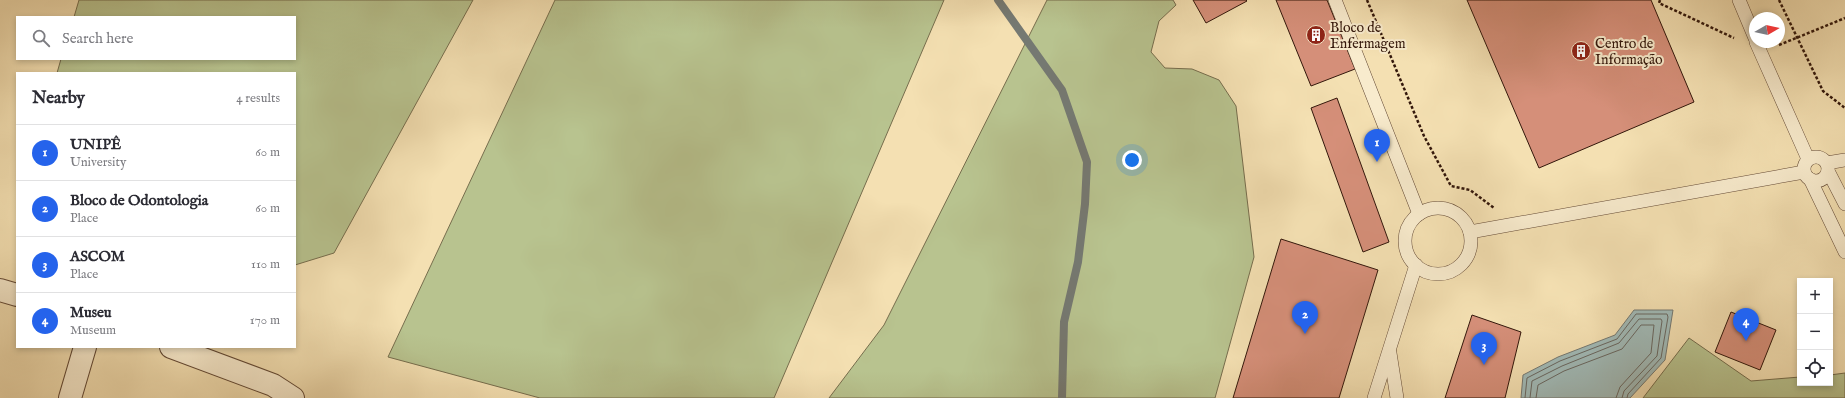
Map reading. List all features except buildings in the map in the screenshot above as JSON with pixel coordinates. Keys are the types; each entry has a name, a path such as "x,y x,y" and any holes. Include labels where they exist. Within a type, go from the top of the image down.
{"street":[{"path":"0,290 16,295"},
{"path":"70,398 85,348"},
{"path":"174,348 273,385 293,398"}],"lane":[{"path":"1335,0 1419,214"},
{"path":"1739,0 1749,24"},
{"path":"1759,48 1807,170 1845,252"},
{"path":"1807,170 1812,157 1820,157 1827,167 1845,204"},
{"path":"1807,170 1819,180 1823,178 1827,167 1845,160"},
{"path":"1470,232 1807,170"},
{"path":"1443,208 1455,213 1464,221 1470,232 1471,243 1469,254 1463,263 1455,270 1445,274 1434,275 1423,272 1408,255 1405,244 1406,232 1411,222 1419,214 1431,209 1443,208"},
{"path":"1374,398 1416,265"},
{"path":"1389,350 1397,398"}],"path":[{"path":"1367,0 1424,136 1451,186 1470,190 1495,209"},
{"path":"1660,0 1659,3 1735,38"},
{"path":"1779,0 1796,38 1823,91 1845,108"},
{"path":"1785,41 1796,38 1845,18"}],"green space":[{"path":"79,0 473,0 334,253 296,265 296,72 57,72 61,60 296,60 296,16 74,16"},
{"path":"555,0 944,0 774,398 540,398 388,357"},
{"path":"1047,0 1173,0 1176,5 1159,21 1151,52 1165,68 1192,69 1219,80 1236,106 1254,257 1215,398 829,398 884,325"},
{"path":"1689,338 1751,381 1797,377 1797,386 1833,386 1833,375 1845,373 1845,398 1643,398"}],"water":[{"path":"1634,310 1673,310 1665,360 1630,398 1521,398 1523,375 1558,357 1615,335"}],"waterway":[{"path":"998,0 1062,90 1087,162 1085,204 1078,262 1064,322 1062,398"}],"place":[{"name":"Bloco de Enfermagem","path":"1316,35"},
{"name":"Centro de Informação","path":"1581,51"},
{"name":"UNIPÊ","path":"1377,162"},
{"name":"Bloco de Odontologia","path":"1305,334"},
{"name":"Museu","path":"1746,341"},
{"name":"ASCOM","path":"1484,365"}]}
